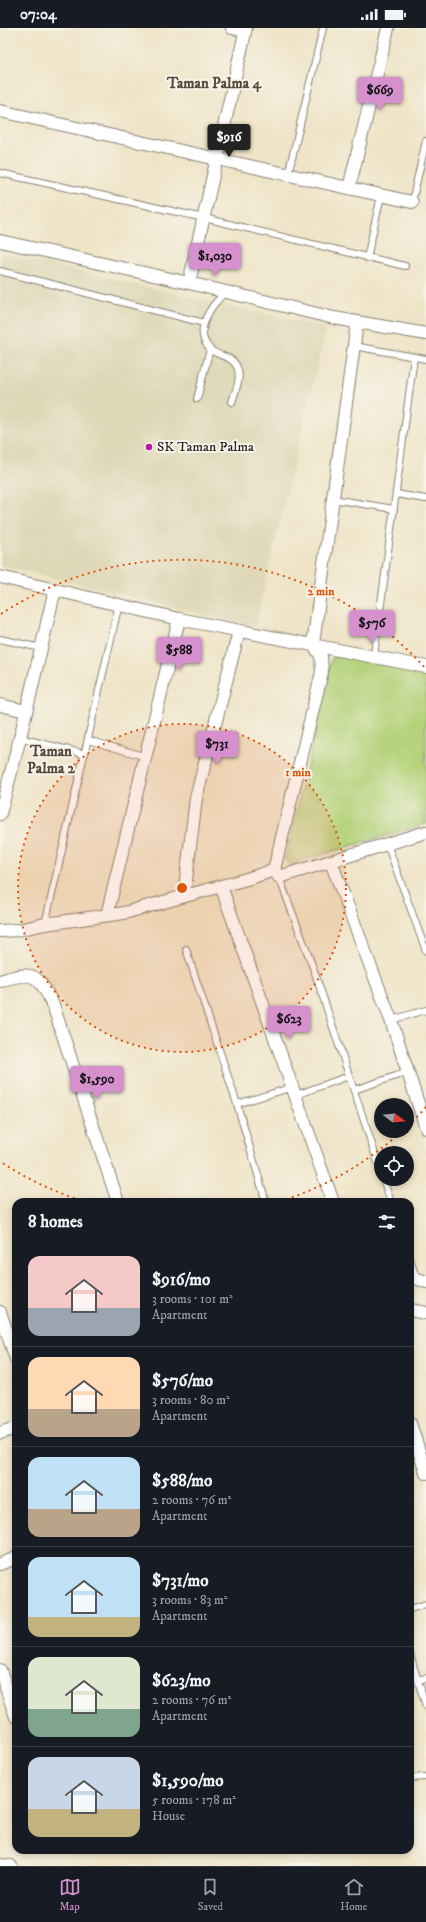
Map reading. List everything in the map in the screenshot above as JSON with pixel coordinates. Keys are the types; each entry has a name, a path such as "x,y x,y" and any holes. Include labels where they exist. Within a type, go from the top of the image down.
{"street":[{"path":"189,283 246,29 232,28"},
{"path":"349,188 388,28"},
{"path":"0,111 412,202"},
{"path":"0,241 189,283 357,323 426,334"},
{"path":"277,874 322,672 321,656 313,644 357,323"},
{"path":"0,577 179,619 426,667"},
{"path":"0,814 42,648 55,589"},
{"path":"107,915 147,756 179,619"},
{"path":"184,896 196,798 238,631"},
{"path":"0,705 26,711"},
{"path":"0,931 18,930 45,924 124,913 221,886 331,862 426,832"},
{"path":"331,862 391,1020 426,1128"},
{"path":"221,886 331,1198"},
{"path":"0,980 20,974 27,974 36,978 44,987 53,1005 117,1198"},
{"path":"414,1311 426,1313"},
{"path":"0,1312 12,1347"},
{"path":"0,1433 12,1429"},
{"path":"414,1435 426,1472"},
{"path":"0,1564 12,1560"},
{"path":"0,1670 12,1705"},
{"path":"0,1865 11,1866"}],"lane":[{"path":"288,175 323,28"},
{"path":"412,202 426,141"},
{"path":"0,173 204,218 405,266"},
{"path":"367,258 381,196"},
{"path":"0,271 204,322"},
{"path":"226,292 217,300 204,322 202,337 210,349 220,355 232,359 238,367 238,381 232,402"},
{"path":"354,346 426,359"},
{"path":"196,399 210,349"},
{"path":"374,656 414,357"},
{"path":"396,494 426,499"},
{"path":"333,499 394,509"},
{"path":"45,924 119,604"},
{"path":"0,639 42,648"},
{"path":"20,738 85,754"},
{"path":"88,740 147,756"},
{"path":"387,844 426,951"},
{"path":"277,874 315,973 374,1151"},
{"path":"186,949 237,1104 265,1198"},
{"path":"391,1020 426,1010"},
{"path":"354,1090 408,1072"},
{"path":"237,1104 294,1091 349,1076"},
{"path":"385,1186 390,1198"},
{"path":"414,1608 426,1604"},
{"path":"414,1668 426,1706"},
{"path":"418,1680 426,1678"},
{"path":"414,1778 426,1777"}],"shaded area":[{"name":"SK Taman Palma","path":"0,253 326,328 255,627 0,565"}],"green space":[{"path":"340,656 426,673 426,824 290,864 285,860 332,658"}],"place":[{"name":"SK Taman Palma","path":"149,447"}],"district":[{"name":"Taman Palma 4","path":"214,83"},
{"name":"Taman Palma 2","path":"51,760"}]}
